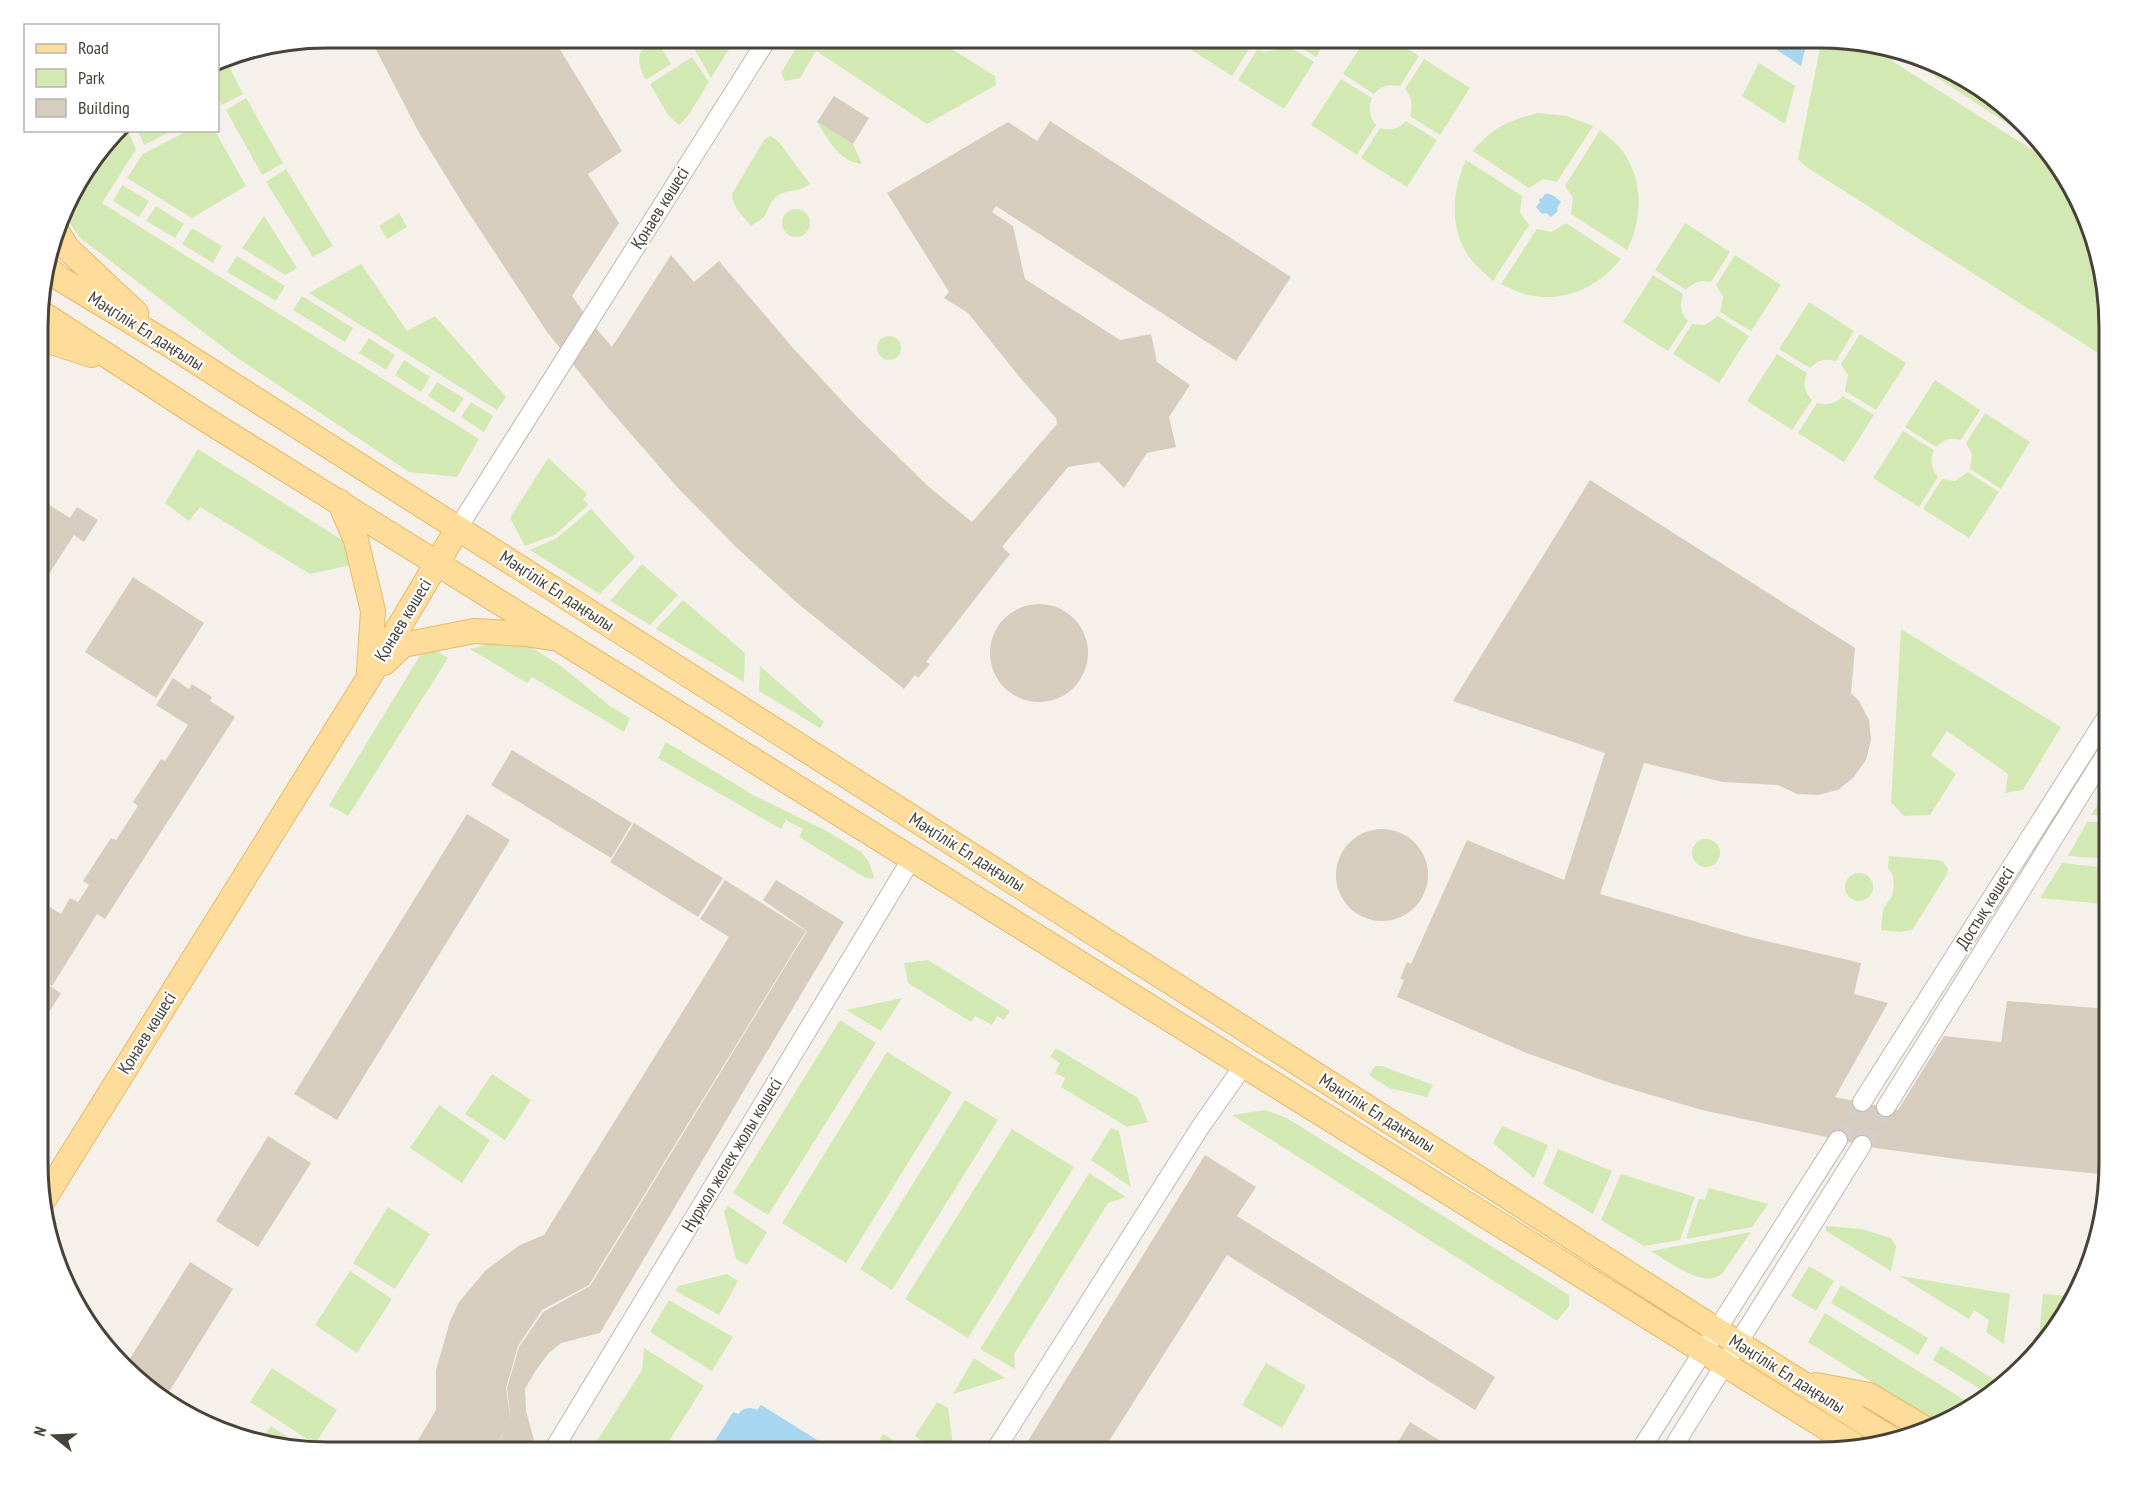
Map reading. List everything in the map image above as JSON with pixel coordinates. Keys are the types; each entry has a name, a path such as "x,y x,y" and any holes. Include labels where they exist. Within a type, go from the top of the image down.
{"main road":[{"path":"62,240 68,249 170,345"},
{"name":"Мәңгілік Ел даңғылы","path":"53,272 1738,1344 1884,1435"},
{"name":"Мәңгілік Ел даңғылы","path":"49,316 119,364 1847,1441"},
{"path":"48,341 119,364"},
{"path":"339,501 356,540 373,611 368,679"},
{"name":"Қонаев көшесі","path":"49,1190 368,679 458,528"},
{"path":"368,679 403,645 474,631 526,634 562,640"},
{"path":"1801,1382 1869,1395 1918,1424"},
{"path":"1776,1396 1822,1442"}],"street":[{"name":"Қонаев көшесі","path":"458,528 762,48"},
{"name":"Достық көшесі","path":"1862,1102 2099,729"},
{"name":"Достық көшесі","path":"1886,1107 2099,765"},
{"name":"Нұржол желек жолы көшесі","path":"558,1442 912,858"},
{"path":"999,1442 1202,1126 1244,1065"},
{"path":"1646,1442 1838,1140"},
{"path":"1676,1442 1862,1145"}],"green space":[{"path":"644,48 661,48 671,64 646,80 639,59"},
{"path":"694,48 730,48 711,78"},
{"path":"796,48 950,48 995,76 996,85 927,124 816,51 800,78 785,81 781,73"},
{"path":"1189,48 1250,48 1232,76"},
{"path":"1277,48 1291,48 1314,62 1284,109 1238,80 1257,50 1272,51"},
{"path":"1301,48 1322,48 1316,57"},
{"path":"1360,48 1406,48 1419,56 1400,86 1386,86 1374,94 1343,74"},
{"path":"1820,48 1857,50 1894,58 1892,61 2038,153 2052,172 2078,220 2090,255 2097,290 2099,354 1805,166 1798,159"},
{"path":"692,57 709,82 688,116 679,125 668,115 650,84"},
{"path":"1424,59 1470,88 1440,135 1410,116 1411,102 1405,89"},
{"path":"1759,63 1795,86 1785,124 1742,96"},
{"path":"229,66 243,94 222,105 219,98 219,69"},
{"path":"1920,67 1960,85 2004,117 2017,130"},
{"path":"1341,79 1372,98 1370,112 1376,125 1357,155 1311,125"},
{"path":"246,98 283,163 262,175 226,110"},
{"path":"1538,113 1567,116 1593,126 1557,182 1543,179 1529,188 1473,151 1487,136 1502,126"},
{"path":"1406,121 1437,140 1407,187 1361,158 1380,128 1394,129"},
{"path":"817,122 853,144 862,164 841,155 830,143"},
{"path":"1600,130 1614,141 1629,161 1637,186 1639,199 1636,225 1627,250 1571,214 1573,198 1565,186"},
{"path":"128,132 136,149 102,203 479,439 457,477 409,472 236,357 79,237 69,221 77,203 95,172"},
{"path":"138,132 170,132 144,145"},
{"path":"185,132 216,132 246,186 192,218 127,178 143,154"},
{"path":"770,136 778,141 810,184 777,196 764,217 751,226 736,207 732,194 764,140"},
{"path":"1466,160 1522,196 1520,212 1529,225 1493,281 1474,264 1459,237 1456,225 1457,185"},
{"path":"286,169 333,246 313,257 266,182"},
{"path":"122,185 149,201 139,217 113,201"},
{"path":"156,206 184,224 175,238 146,221"},
{"path":"796,209 806,213 810,223 806,233 796,237 786,233 782,223 786,213"},
{"path":"399,213 407,227 387,239 379,226"},
{"path":"264,216 297,268 285,275 242,248"},
{"path":"1566,223 1621,259 1602,278 1568,295 1542,297 1528,295 1501,284 1537,229 1552,232"},
{"path":"1685,223 1730,252 1711,282 1697,282 1686,290 1655,270"},
{"path":"192,228 222,246 213,263 182,244"},
{"path":"1735,255 1781,285 1751,331 1720,312 1723,297 1716,285"},
{"path":"237,256 285,286 276,301 227,272"},
{"path":"361,264 407,331 435,316 506,397 497,410 309,293"},
{"path":"1653,275 1683,294 1681,308 1688,321 1668,351 1623,322"},
{"path":"302,296 353,328 345,342 293,310"},
{"path":"1809,302 1854,331 1836,361 1822,360 1810,368 1779,349"},
{"path":"1718,316 1749,336 1719,383 1673,354 1692,324 1705,325"},
{"path":"1860,334 1906,363 1876,410 1845,391 1848,375 1841,364"},
{"path":"889,336 894,337 900,343 900,353 894,359 889,360 884,359 878,353 877,348 878,343 884,337"},
{"path":"369,338 395,355 386,370 359,353"},
{"path":"1777,354 1807,373 1805,387 1812,400 1792,430 1747,401"},
{"path":"404,360 430,377 421,392 395,375"},
{"path":"1935,380 1980,410 1961,440 1947,439 1936,447 1905,427"},
{"path":"437,382 464,398 454,413 428,396"},
{"path":"1843,396 1874,415 1844,462 1798,433 1817,403 1831,403"},
{"path":"471,402 493,416 484,432 461,417"},
{"path":"1985,413 2030,442 2001,489 1970,469 1972,454 1966,443"},
{"path":"1903,431 1934,450 1932,464 1938,477 1919,507 1873,478"},
{"path":"198,449 369,557 366,562 310,574 200,507 189,521 165,503"},
{"path":"548,458 587,494 583,499 588,505 555,535 525,546 510,518"},
{"path":"1968,472 1999,492 1969,538 1923,509 1942,479 1955,481"},
{"path":"591,509 635,557 600,594 530,550 557,538"},
{"path":"642,564 678,595 650,625 610,601"},
{"path":"683,600 745,653 744,682 656,629"},
{"path":"1901,629 2061,727 2023,790 2005,793 2008,774 1947,731 1931,755 1956,774 1930,815 1904,816 1891,802"},
{"path":"491,643 526,644 561,666 610,706 630,718 624,732 532,677 527,683 470,649"},
{"path":"427,644 448,658 348,816 329,805"},
{"path":"760,666 824,722 820,728 759,691"},
{"path":"666,742 755,796 827,831 861,852 869,862 874,877 872,879 864,877 799,837 803,829 786,820 781,829 658,758"},
{"path":"2099,802 2099,815 2091,815"},
{"path":"2087,822 2099,822 2099,858 2068,856"},
{"path":"1706,839 1716,843 1720,853 1716,863 1706,867 1696,863 1692,853 1696,843"},
{"path":"1889,856 1938,860 1943,862 1948,869 1913,929 1901,932 1881,930 1883,909 1892,896 1894,886 1893,876 1888,868"},
{"path":"2062,863 2099,867 2099,903 2040,898"},
{"path":"1859,873 1869,877 1873,887 1869,897 1859,901 1849,897 1845,887 1849,877"},
{"path":"928,960 1010,1011 1004,1020 997,1016 992,1025 975,1016 971,1022 908,983 904,963"},
{"path":"902,998 881,1031 846,1010"},
{"path":"840,1020 876,1043 768,1215 733,1193"},
{"path":"1056,1048 1138,1098 1148,1122 1127,1127 1061,1087 1065,1078 1055,1073 1060,1063 1050,1057"},
{"path":"887,1052 952,1092 846,1263 782,1223"},
{"path":"1375,1066 1382,1066 1433,1085 1427,1097 1389,1088 1369,1075"},
{"path":"492,1074 531,1100 505,1140 465,1114"},
{"path":"965,1100 998,1120 892,1290 860,1269"},
{"path":"439,1105 490,1140 462,1183 410,1148"},
{"path":"1265,1110 1287,1118 1569,1295 1569,1306 1557,1321 1232,1115"},
{"path":"1502,1126 1548,1145 1534,1178 1493,1143"},
{"path":"1111,1128 1119,1131 1131,1187 1091,1160"},
{"path":"1012,1129 1074,1167 968,1338 905,1299"},
{"path":"1558,1149 1612,1171 1593,1214 1543,1184"},
{"path":"1089,1173 1126,1197 1108,1203 1014,1354 1015,1369 980,1349"},
{"path":"1621,1174 1695,1197 1680,1240 1644,1246 1601,1220"},
{"path":"1709,1188 1768,1204 1752,1227 1686,1239 1699,1199 1705,1200"},
{"path":"728,1206 767,1232 747,1265 736,1259 724,1211"},
{"path":"388,1207 430,1234 395,1289 353,1263"},
{"path":"1826,1226 1861,1229 1891,1238 1896,1247 1891,1271 1826,1231"},
{"path":"1751,1232 1722,1274 1714,1278 1705,1278 1686,1272 1651,1251"},
{"path":"1809,1266 1834,1281 1816,1311 1791,1296"},
{"path":"350,1271 392,1299 357,1353 315,1325"},
{"path":"727,1274 738,1281 719,1315 676,1291 678,1286"},
{"path":"1900,1276 2010,1294 2004,1344 1986,1332 1989,1320 1974,1310 1969,1319"},
{"path":"1841,1285 1928,1338 1918,1355 1831,1303"},
{"path":"2043,1294 2066,1296 2052,1318 2039,1335"},
{"path":"669,1300 733,1337 712,1371 650,1332"},
{"path":"1825,1313 1966,1401 1931,1419 1808,1342"},
{"path":"1941,1346 1995,1380 1982,1390 1933,1360"},
{"path":"644,1348 704,1386 668,1442 596,1442 642,1370"},
{"path":"974,1358 1005,1378 953,1394"},
{"path":"1266,1363 1306,1386 1282,1428 1242,1405"},
{"path":"272,1368 337,1410 317,1441 310,1441 250,1402"},
{"path":"937,1402 948,1408 953,1442 924,1442 915,1436"},
{"path":"271,1426 292,1440 272,1437 265,1435"},
{"path":"883,1434 896,1442 878,1442"}],"water":[{"path":"1777,48 1806,48 1801,66"},
{"path":"1546,193 1561,202 1557,208 1558,211 1551,217 1546,213 1542,214 1536,207 1540,202 1539,199"},
{"path":"761,1405 820,1442 714,1442 733,1412 738,1414 749,1408 757,1410"}],"building":[{"path":"375,48 559,48 622,151 588,174 619,223 572,296 612,347 671,255 694,282 719,261 793,348 855,415 929,487 972,522 1057,424 1056,418 968,313 944,298 949,292 887,193 1008,122 1037,141 1050,121 1291,277 1236,361 996,206 992,212 1013,226 1025,279 1120,340 1151,334 1157,362 1190,385 1169,417 1176,447 1147,453 1124,488 1099,462 1068,467 1002,547 1010,554 926,662 930,664 918,678 915,675 904,689 796,602 736,547 677,487 604,403 547,332 418,131"},
{"path":"834,96 869,118 853,144 817,122"},
{"path":"1590,480 1855,648 1851,693 1859,701 1869,720 1871,740 1866,760 1854,777 1838,790 1818,795 1797,794 1778,785 1723,782 1644,763 1600,894 1749,937 1861,963 1854,994 1888,1003 1835,1097 1898,1110 1944,1036 2001,1042 2007,1001 2099,1008 2098,1174 1971,1161 1876,1148 1702,1110 1610,1083 1524,1052 1397,997 1404,980 1400,979 1407,962 1411,964 1467,840 1564,880 1605,753 1453,701"},
{"path":"48,504 70,518 77,507 98,520 84,542 74,535 48,575"},
{"path":"133,577 204,623 156,698 85,652"},
{"path":"1039,604 1058,608 1074,618 1084,634 1088,653 1084,672 1074,688 1058,698 1039,702 1020,698 1004,688 994,672 990,653 994,634 1004,618 1020,608"},
{"path":"173,678 189,689 192,684 212,697 210,701 235,717 105,919 97,914 52,986 48,984 48,906 61,914 70,898 78,902 89,885 83,881 111,838 116,840 138,806 133,802 161,759 165,761 188,725 156,705"},
{"path":"512,750 632,823 611,858 491,785"},
{"path":"467,814 510,840 337,1120 294,1094"},
{"path":"634,823 723,878 698,917 610,862"},
{"path":"1382,829 1400,832 1415,842 1425,857 1428,875 1425,893 1415,908 1400,918 1382,921 1364,918 1349,908 1339,893 1336,875 1339,857 1349,842 1364,832"},
{"path":"725,880 806,931 589,1285 542,1310 518,1346 506,1388 511,1423 507,1388 519,1347 543,1312 590,1286 807,931 763,900 776,880 844,922 600,1333 561,1343 549,1353 536,1370 525,1389 526,1411 533,1442 499,1442 506,1429 498,1442 417,1442 436,1410 436,1370 450,1321 459,1302 486,1270 520,1245 544,1235 729,937 700,919"},
{"path":"48,985 61,993 48,1014"},
{"path":"268,1136 311,1163 258,1247 216,1221"},
{"path":"1205,1155 1256,1187 1237,1216 1495,1377 1475,1410 1227,1255 1108,1442 1027,1442"},
{"path":"190,1262 233,1289 169,1393 129,1359"},
{"path":"1410,1422 1442,1442 1398,1442"}],"tunnel":[{"path":"1838,1140 1862,1102"},
{"path":"1862,1145 1886,1107"}]}
